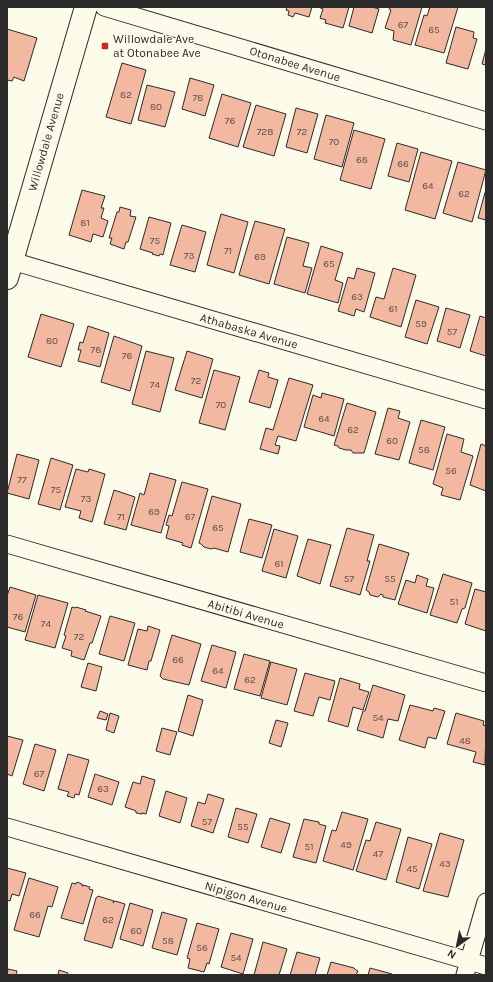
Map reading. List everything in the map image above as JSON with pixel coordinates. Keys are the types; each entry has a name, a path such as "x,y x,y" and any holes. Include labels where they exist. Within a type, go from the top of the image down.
{"street":[{"name":"Willowdale Avenue","path":"9,270 86,7"},
{"name":"Otonabee Avenue","path":"104,7 486,120"},
{"name":"Athabaska Avenue","path":"9,270 486,400"},
{"name":"Abitibi Avenue","path":"7,544 486,683"},
{"name":"Nipigon Avenue","path":"7,827 468,968 486,966"},
{"path":"468,968 486,902"}],"building":[{"path":"287,7 312,7 309,17 295,13 293,17 288,15 289,11 286,10"},
{"path":"318,7 349,7 343,28 325,23 326,20 320,18 323,9"},
{"path":"354,7 372,7 379,9 372,33 349,26"},
{"path":"390,7 422,7 411,45 393,40 394,31 385,28 391,10 389,9"},
{"path":"430,7 458,7 444,53 415,45 424,15 427,16"},
{"path":"456,27 474,32 473,38 477,39 468,69 446,63"},
{"path":"7,29 37,38 24,81 14,77 12,81 7,80"},
{"path":"486,49 486,65 482,64"},
{"path":"122,63 146,70 131,124 106,117"},
{"path":"190,78 214,85 205,116 182,109"},
{"path":"147,85 175,92 165,127 138,120"},
{"path":"222,94 251,103 238,147 209,138"},
{"path":"256,105 286,114 274,156 243,147"},
{"path":"296,108 318,114 307,153 286,147"},
{"path":"326,115 354,123 342,167 314,159"},
{"path":"354,130 385,139 371,189 340,180"},
{"path":"397,143 418,149 409,182 388,176"},
{"path":"421,152 452,161 435,219 405,210"},
{"path":"458,162 486,170 472,222 443,213"},
{"path":"486,189 486,220 478,218"},
{"path":"82,190 105,196 101,208 104,208 101,218 108,221 103,237 93,234 91,242 69,235"},
{"path":"120,207 131,210 130,216 136,217 128,242 126,242 124,249 110,244 112,238 109,238"},
{"path":"221,214 248,222 234,273 207,265"},
{"path":"149,217 171,223 163,255 160,254 159,256 140,249"},
{"path":"255,221 285,229 269,284 239,275"},
{"path":"182,225 206,232 195,272 170,265"},
{"path":"287,237 309,243 303,266 312,268 305,293 274,284"},
{"path":"321,246 343,253 335,280 343,283 338,303 307,294"},
{"path":"357,268 375,273 364,312 356,309 354,316 338,311 348,277 354,279"},
{"path":"393,268 416,275 401,327 370,317 376,297 384,299"},
{"path":"416,300 439,307 427,344 405,337"},
{"path":"446,308 470,315 460,348 437,341"},
{"path":"41,314 74,324 61,367 28,357"},
{"path":"480,316 486,318 486,356 470,351"},
{"path":"88,326 109,333 100,367 78,361 81,350 78,350 80,342 83,343"},
{"path":"114,336 142,346 130,391 101,382"},
{"path":"146,351 174,358 160,412 132,404"},
{"path":"187,351 213,359 202,398 175,390"},
{"path":"214,370 240,377 225,430 199,423"},
{"path":"259,370 269,373 268,377 278,380 270,408 249,402"},
{"path":"289,378 313,385 296,441 278,436 275,445 280,446 278,454 260,449 266,428 273,430"},
{"path":"322,393 344,399 334,436 304,427 313,395 321,398"},
{"path":"347,403 376,412 364,453 353,453 351,450 339,448 338,446 334,445"},
{"path":"388,408 400,411 398,418 410,422 399,460 375,454"},
{"path":"421,420 445,427 433,470 409,463"},
{"path":"447,434 464,439 461,452 473,456 460,500 441,495 443,488 433,484"},
{"path":"481,444 486,446 486,491 470,485"},
{"path":"17,454 39,460 29,499 7,493"},
{"path":"51,458 73,465 60,510 38,504"},
{"path":"76,469 88,472 89,469 105,474 92,522 79,518 81,511 65,507"},
{"path":"150,473 176,480 161,533 131,525 140,493 144,495"},
{"path":"182,482 208,489 191,548 182,545 183,543 166,538 169,526 166,525 169,515 172,516"},
{"path":"114,490 135,497 126,530 104,524"},
{"path":"212,496 241,504 228,552 204,547 199,543"},
{"path":"249,519 272,525 262,558 240,552"},
{"path":"347,528 374,535 367,561 370,561 360,595 330,586"},
{"path":"274,529 298,536 286,578 262,571"},
{"path":"308,539 331,545 320,584 297,576"},
{"path":"379,544 409,553 395,600 383,597 381,594 378,597 370,595 366,590"},
{"path":"443,574 472,583 465,608 462,609 457,623 430,615"},
{"path":"417,575 428,579 426,586 434,588 427,613 398,604 406,580 415,583"},
{"path":"10,587 36,595 25,632 7,627 7,596"},
{"path":"475,589 486,592 486,631 465,624"},
{"path":"38,595 68,603 55,648 25,640"},
{"path":"72,607 86,610 85,611 101,616 92,643 90,643 84,660 71,656 72,651 62,648"},
{"path":"110,616 135,623 124,661 99,654"},
{"path":"148,626 160,630 147,670 128,665 138,629 147,631"},
{"path":"172,635 201,644 189,685 163,679 160,676"},
{"path":"212,645 236,652 226,688 201,681"},
{"path":"244,654 270,661 260,696 234,689"},
{"path":"271,662 297,669 287,705 261,698"},
{"path":"88,663 102,667 96,691 81,687"},
{"path":"305,673 335,681 330,700 319,697 313,716 294,711"},
{"path":"340,678 360,684 359,689 369,692 363,710 353,707 348,727 328,721"},
{"path":"373,685 405,695 398,721 388,719 383,738 357,730"},
{"path":"188,695 203,700 193,736 178,731"},
{"path":"410,705 433,711 434,708 445,711 436,739 428,737 425,748 399,740"},
{"path":"100,711 108,714 106,720 97,718"},
{"path":"110,713 119,716 114,733 106,730"},
{"path":"456,713 484,721 483,725 486,726 485,765 473,762 476,752 447,744"},
{"path":"276,720 288,723 281,747 269,743"},
{"path":"162,728 177,732 170,755 156,751"},
{"path":"7,736 23,740 12,776 7,774"},
{"path":"35,744 56,750 44,791 23,784"},
{"path":"68,754 89,760 79,795 75,794 74,798 67,796 69,792 58,789"},
{"path":"95,774 119,782 112,805 88,797"},
{"path":"142,776 155,780 146,814 136,813 136,811 125,807 133,782 140,784"},
{"path":"166,791 187,798 180,823 159,816"},
{"path":"208,794 224,799 213,833 191,826 198,802 205,804"},
{"path":"236,808 257,814 248,843 228,837"},
{"path":"342,812 368,819 353,870 323,861 332,830 336,831"},
{"path":"270,818 290,824 281,853 261,847"},
{"path":"304,819 319,822 319,824 326,826 316,863 293,857"},
{"path":"376,822 401,829 386,880 356,871 366,840 370,841"},
{"path":"440,833 464,840 448,897 423,891"},
{"path":"408,837 432,844 419,889 396,882"},
{"path":"7,868 26,873 19,896 12,894 10,901 7,900"},
{"path":"29,878 58,887 52,907 48,906 39,937 14,930"},
{"path":"77,882 82,884 82,886 90,887 89,889 93,890 83,924 61,918 72,883 76,884"},
{"path":"98,896 114,901 113,903 115,901 125,904 112,948 84,940 96,898"},
{"path":"130,903 153,910 143,946 120,939"},
{"path":"162,912 187,919 177,955 152,948"},
{"path":"197,923 219,929 209,964 207,963 204,972 188,968 190,959 187,958"},
{"path":"231,933 253,939 243,974 221,967"},
{"path":"263,942 287,949 279,975 254,975"},
{"path":"297,952 320,958 315,975 290,975"},
{"path":"331,962 354,968 358,971 356,975 327,975"},
{"path":"370,968 392,974 392,975 368,975"},
{"path":"8,969 17,971 16,975 7,975"},
{"path":"59,970 68,973 67,975 58,975"}],"place":[{"name":"Willowdale Ave at Otonabee Ave","path":"105,46"}]}
